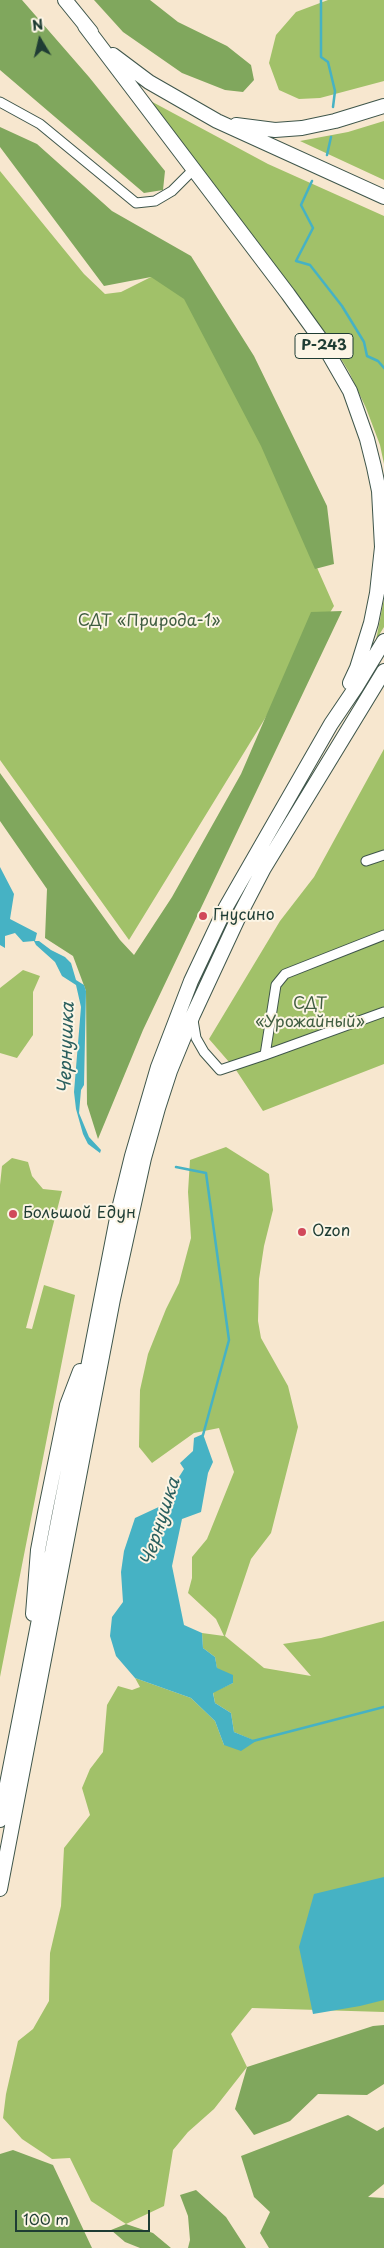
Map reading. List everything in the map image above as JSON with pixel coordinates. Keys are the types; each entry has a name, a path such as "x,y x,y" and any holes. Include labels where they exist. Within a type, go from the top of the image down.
{"highway":[{"name":"Р-243","path":"65,0 319,337 350,391 367,439 379,491 382,547 377,593 371,623 357,668 330,724"},
{"name":"Р-243","path":"85,26 115,57 167,94 217,122 384,197"},
{"name":"Р-243","path":"217,122 274,130 302,128 335,121 384,106"},
{"path":"0,1820 94,1333 132,1156 145,1107 170,1034 191,981 226,906 330,724 356,687 384,641"},
{"path":"0,1889 102,1353 130,1215 158,1108 170,1071 193,1014 264,868 384,671"}],"street":[{"path":"0,102 40,124 136,203 155,201 172,191 193,170"},
{"path":"366,862 384,854"},
{"path":"265,1055 276,985 285,974 384,935"},
{"path":"193,1014 196,1038 204,1052 220,1070 384,1012"}],"green space":[{"path":"0,0 22,0 89,77 165,171 163,190 144,193 0,70"},
{"path":"94,0 150,0 178,22 227,46 251,65 254,80 243,92 225,90 182,73 123,32"},
{"path":"328,0 384,0 384,81 320,98 299,99 279,90 269,63 276,35 296,12"},
{"path":"145,98 268,164 384,216 384,464 380,445 366,408 349,372 326,334"},
{"path":"384,121 384,180 300,141 348,132"},
{"path":"0,127 37,144 112,211 191,256 254,356 327,506 334,564 315,569 261,446 184,299 151,277 104,286 0,147"},
{"name":"СДТ «Природа-1»","path":"0,171 84,274 105,294 121,292 175,265 244,403 334,606 129,940 0,760"},
{"path":"384,599 384,627 376,640"},
{"path":"342,611 143,1030 98,1139 87,1104 86,991 73,956 45,938 47,889 0,821 0,773 120,940 134,955 172,897 241,774 311,612"},
{"name":"СДТ «Урожайный»","path":"384,749 384,1064 263,1111 236,1070 209,1039 280,921 314,877"},
{"path":"23,970 40,976 33,992 33,1035 17,1058 0,1053 0,988"},
{"path":"226,1147 269,1174 273,1210 264,1246 259,1279 258,1321 261,1338 288,1386 298,1427 271,1533 251,1559 225,1636 264,1668 311,1676 283,1644 321,1638 384,1621 384,2012 252,2008 231,2034 247,2067 214,2109 188,2132 173,2150 164,2206 126,2224 91,2201 70,2158 52,2159 22,2139 3,2118 6,2094 18,2041 33,2029 49,2001 50,1953 61,1906 64,1848 90,1815 82,1788 90,1769 103,1752 107,1705 118,1686 132,1690 140,1687 135,1678 191,1698 215,1721 224,1745 255,1741 234,1732 231,1713 215,1703 213,1692 233,1683 217,1669 215,1657 203,1648 202,1633 224,1636 216,1619 188,1593 192,1578 192,1557 207,1539 234,1472 219,1428 194,1433 152,1463 139,1447 140,1390 148,1354 166,1309 179,1283 191,1238 188,1192 190,1160"},
{"path":"12,1158 28,1162 32,1176 43,1189 62,1191 26,1328 32,1329 44,1285 75,1295 0,1677 0,1185 2,1166"},
{"path":"384,2025 384,2084 367,2095 318,2094 290,2121 254,2135 235,2109 247,2067 373,2026"},
{"path":"348,2115 377,2131 384,2127 384,2184 368,2197 384,2198 384,2248 269,2248 260,2233 270,2212 254,2197 241,2156"},
{"path":"13,2150 53,2165 92,2248 0,2248 0,2154"},
{"path":"196,2190 226,2217 246,2248 188,2248 190,2240 188,2216 180,2195"},
{"path":"126,2224 153,2233 171,2248 140,2248 125,2242 111,2230"}],"water":[{"path":"0,867 14,894 10,919 37,933 35,941 39,941 65,957 71,963 76,980 84,985 86,991 84,1085 81,1090 79,1113 89,1137 101,1150 100,1153 88,1144 76,1109 74,1092 81,1007 76,985 62,976 55,962 34,941 23,942 15,933 5,936 5,948 0,945"},
{"path":"203,1434 213,1462 208,1473 201,1512 182,1519 172,1566 184,1625 202,1633 203,1648 215,1657 217,1668 233,1675 233,1683 213,1693 215,1703 231,1713 234,1732 256,1741 241,1751 224,1745 215,1721 191,1698 135,1678 116,1656 110,1636 112,1617 123,1602 121,1572 124,1551 135,1518 163,1505 175,1480 184,1469 180,1463 193,1451 194,1438"},
{"path":"384,1877 384,2000 313,2014 299,1947 314,1894"}],"waterway":[{"path":"321,0 321,57 328,62 335,91 333,107"},
{"path":"327,155 331,137"},
{"path":"312,181 301,205 313,228 296,261 310,265 342,306 364,342 367,356 378,361 384,368"},
{"name":"Чернушка","path":"176,1167 206,1173 229,1340 203,1435"},
{"name":"Чернушка","path":"253,1741 384,1707"}],"place":[{"name":"Гнусино","path":"203,916"},
{"name":"Большой Едун","path":"13,1214"},
{"name":"Ozon","path":"302,1232"}]}
